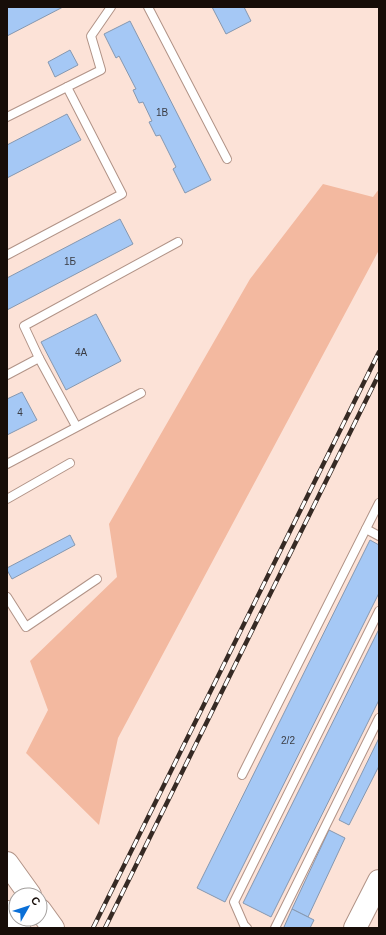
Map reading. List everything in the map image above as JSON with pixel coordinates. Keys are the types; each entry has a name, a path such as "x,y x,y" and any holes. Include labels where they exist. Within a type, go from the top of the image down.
{"main road":[{"path":"7,863 24,887"},
{"path":"355,928 379,882"},
{"path":"7,912 19,928"}],"lane":[{"path":"7,117 101,70 91,36 111,7"},
{"path":"148,7 227,160"},
{"path":"7,256 122,194 67,87"},
{"path":"76,426 39,358 24,326 178,242"},
{"path":"7,375 39,358"},
{"path":"7,464 76,426 141,393"},
{"path":"7,499 70,463"},
{"path":"242,775 379,503"},
{"path":"366,529 379,536"},
{"path":"7,597 26,627 97,579"},
{"path":"247,928 244,925 234,902 379,612"},
{"path":"275,928 379,718"}],"shaded area":[{"path":"323,184 373,197 379,189 379,250 118,738 99,825 26,753 48,710 30,661 117,577 109,524 250,279"}],"building":[{"path":"7,7 63,7 7,36"},
{"path":"212,7 244,7 251,21 226,34"},
{"path":"130,21 211,180 185,193 173,169 176,167 160,135 156,136 149,122 152,121 143,102 139,103 133,90 136,89 119,56 116,58 104,34"},
{"path":"70,50 78,65 55,77 48,62"},
{"path":"67,114 81,140 7,178 7,145"},
{"path":"120,219 133,244 7,310 7,278"},
{"path":"96,314 121,361 66,390 41,342"},
{"path":"22,392 37,420 7,435 7,399"},
{"path":"70,535 75,545 12,579 7,568"},
{"path":"370,540 379,545 379,593 225,902 197,888"},
{"path":"379,629 379,700 271,917 243,903"},
{"path":"379,738 379,766 349,825 339,820"},
{"path":"329,830 345,838 308,917 292,909"},
{"path":"292,909 314,920 310,928 284,927"}],"railway":[{"path":"93,928 379,352"},
{"path":"105,928 379,374"}]}
